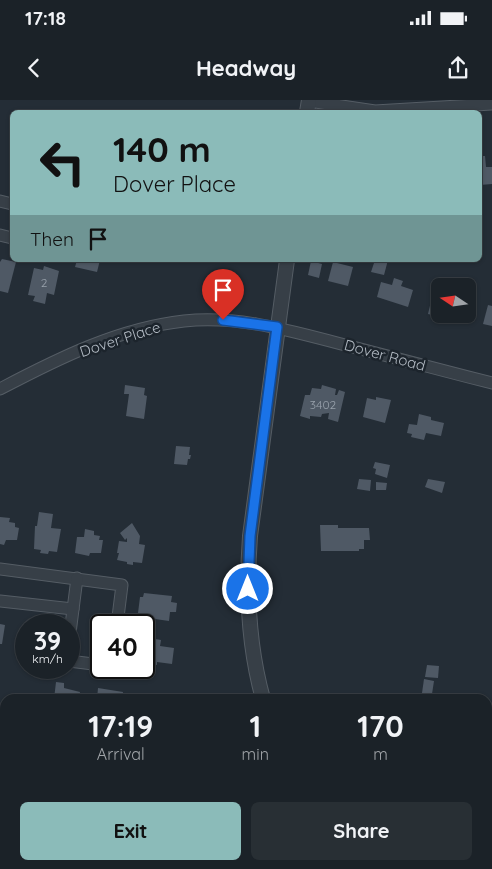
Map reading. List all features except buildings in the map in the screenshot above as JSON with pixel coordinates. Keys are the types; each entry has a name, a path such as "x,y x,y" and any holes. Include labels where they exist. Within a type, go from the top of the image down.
{"street":[{"path":"308,104 365,110"},
{"path":"392,110 492,104"},
{"path":"262,694 249,623 248,572 250,536 287,262"},
{"name":"Dover Place","path":"0,389 35,371 107,340 156,326 185,321 223,320 277,327"},
{"name":"Dover Road","path":"277,327 492,383"},
{"path":"0,569 122,585 118,614"},
{"path":"72,614 77,578"},
{"path":"0,600 73,609"}],"route":[{"path":"223,320 277,327 250,536 248,589"}]}
